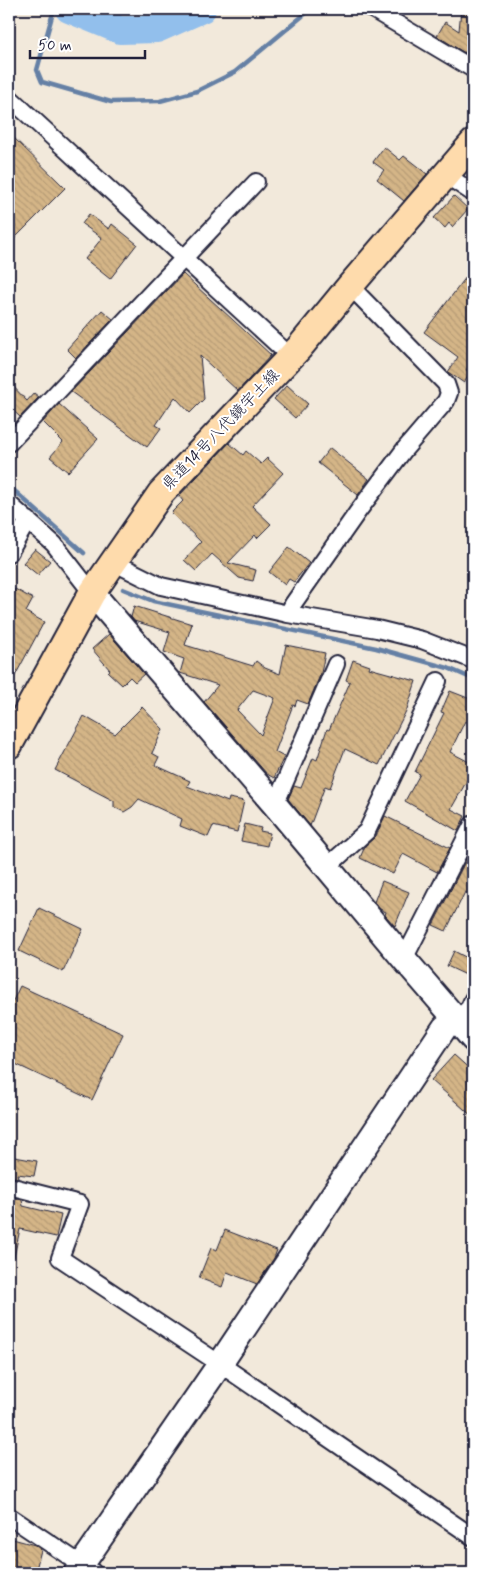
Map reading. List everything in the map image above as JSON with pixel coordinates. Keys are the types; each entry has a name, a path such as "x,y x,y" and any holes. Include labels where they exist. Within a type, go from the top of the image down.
{"main road":[{"name":"県道14号八代鏡宇土線","path":"10,741 92,594 161,493 291,357 473,143"}],"street":[{"path":"372,9 473,69"},
{"path":"9,97 291,357"},
{"path":"446,175 473,193"},
{"path":"9,443 256,182"},
{"path":"288,614 293,604 359,510 404,450 446,401 448,394 446,384 350,286"},
{"path":"9,504 54,544 92,594 275,805 473,1039"},
{"path":"9,553 28,520"},
{"path":"114,560 125,568 161,586 288,614 377,629 422,640 473,660"},
{"path":"275,805 336,664"},
{"path":"327,867 367,831 438,681"},
{"path":"404,959 473,824"},
{"path":"9,1516 84,1571 445,1028 457,1020 469,1008 473,999"},
{"path":"9,1186 80,1204 60,1258 220,1364 473,1537"}],"building":[{"path":"461,9 473,9 473,58 437,36 445,22 459,31"},
{"path":"9,133 65,188 9,244"},
{"path":"384,147 400,160 404,156 427,174 404,201 377,179 384,170 373,162"},
{"path":"454,196 468,209 452,227 449,223 445,228 434,218"},
{"path":"89,214 109,229 112,224 137,244 110,279 85,259 102,238 82,224"},
{"path":"473,268 473,361 466,370 470,373 464,383 448,372 458,357 424,332"},
{"path":"183,274 271,355 238,391 200,356 204,399 190,413 175,397 156,425 161,428 147,447 71,392"},
{"path":"102,310 113,319 76,358 67,349"},
{"path":"9,382 27,401 34,393 39,397 20,417 9,407"},
{"path":"287,385 308,404 295,418 274,399"},
{"path":"59,404 98,439 68,472 50,457 63,442 43,422"},
{"path":"229,443 243,455 246,451 261,464 267,458 283,473 252,506 271,524 257,538 255,535 228,563 256,570 253,581 239,578 212,554 196,571 184,560 201,542 171,513 183,501 179,496"},
{"path":"330,448 369,479 358,495 318,463"},
{"path":"289,547 309,563 294,582 289,579 285,585 269,572"},
{"path":"35,549 50,561 38,575 23,563"},
{"path":"15,589 33,599 26,612 44,622 9,687 9,601"},
{"path":"134,606 192,624 185,645 253,666 256,661 265,668 280,674 286,645 325,653 321,673 308,704 297,700 295,706 293,705 275,752 284,757 274,778 267,774 204,702 218,685 180,673 184,659 164,652 170,632 134,621 131,617","holes":["253,690 275,698 261,735 237,710"]},
{"path":"109,634 144,674 135,682 130,677 122,685 108,672 110,670 92,649"},
{"path":"353,660 370,666 369,668 416,681 407,709 379,765 345,749 330,788 325,786 310,826 288,799 294,786 301,788 313,758 317,760 327,729 329,730 350,682 346,680"},
{"path":"450,691 473,700 473,725 465,721 450,752 473,764 473,779 469,777 451,809 465,816 458,831 405,801 420,774 415,772 444,713 441,712"},
{"path":"142,707 163,729 152,753 159,757 155,765 190,781 187,786 228,802 229,798 244,801 237,832 213,826 208,837 180,826 182,819 139,799 124,812 114,807 114,801 55,770 84,716 115,734"},
{"path":"385,816 450,848 437,872 403,854 393,874 360,858 365,846 376,836"},
{"path":"245,824 261,828 260,831 270,833 267,846 241,841"},
{"path":"470,852 473,854 473,885 469,894 465,892 446,931 433,925"},
{"path":"382,881 409,892 395,926 385,915 386,912 380,909 374,902"},
{"path":"39,908 83,929 63,972 19,951"},
{"path":"454,951 473,961 466,975 447,966"},
{"path":"20,986 123,1034 92,1100 9,1061 9,1009"},
{"path":"454,1055 473,1072 473,1117 431,1080"},
{"path":"9,1156 37,1161 34,1176 17,1174 18,1178 9,1176"},
{"path":"9,1196 22,1200 23,1206 61,1215 56,1237 20,1229 14,1257 9,1256"},
{"path":"225,1230 277,1250 257,1284 227,1272 222,1287 199,1278 211,1248 217,1250"},
{"path":"9,1538 35,1545 41,1550 35,1573 9,1573"}],"waterway":[{"path":"54,9 37,70 42,82 111,102 160,101 197,91 235,72 311,9"},
{"path":"69,9 120,30 157,29 202,9"},
{"path":"9,486 84,553"},
{"path":"123,589 153,601 376,648 448,668 473,679"}]}
